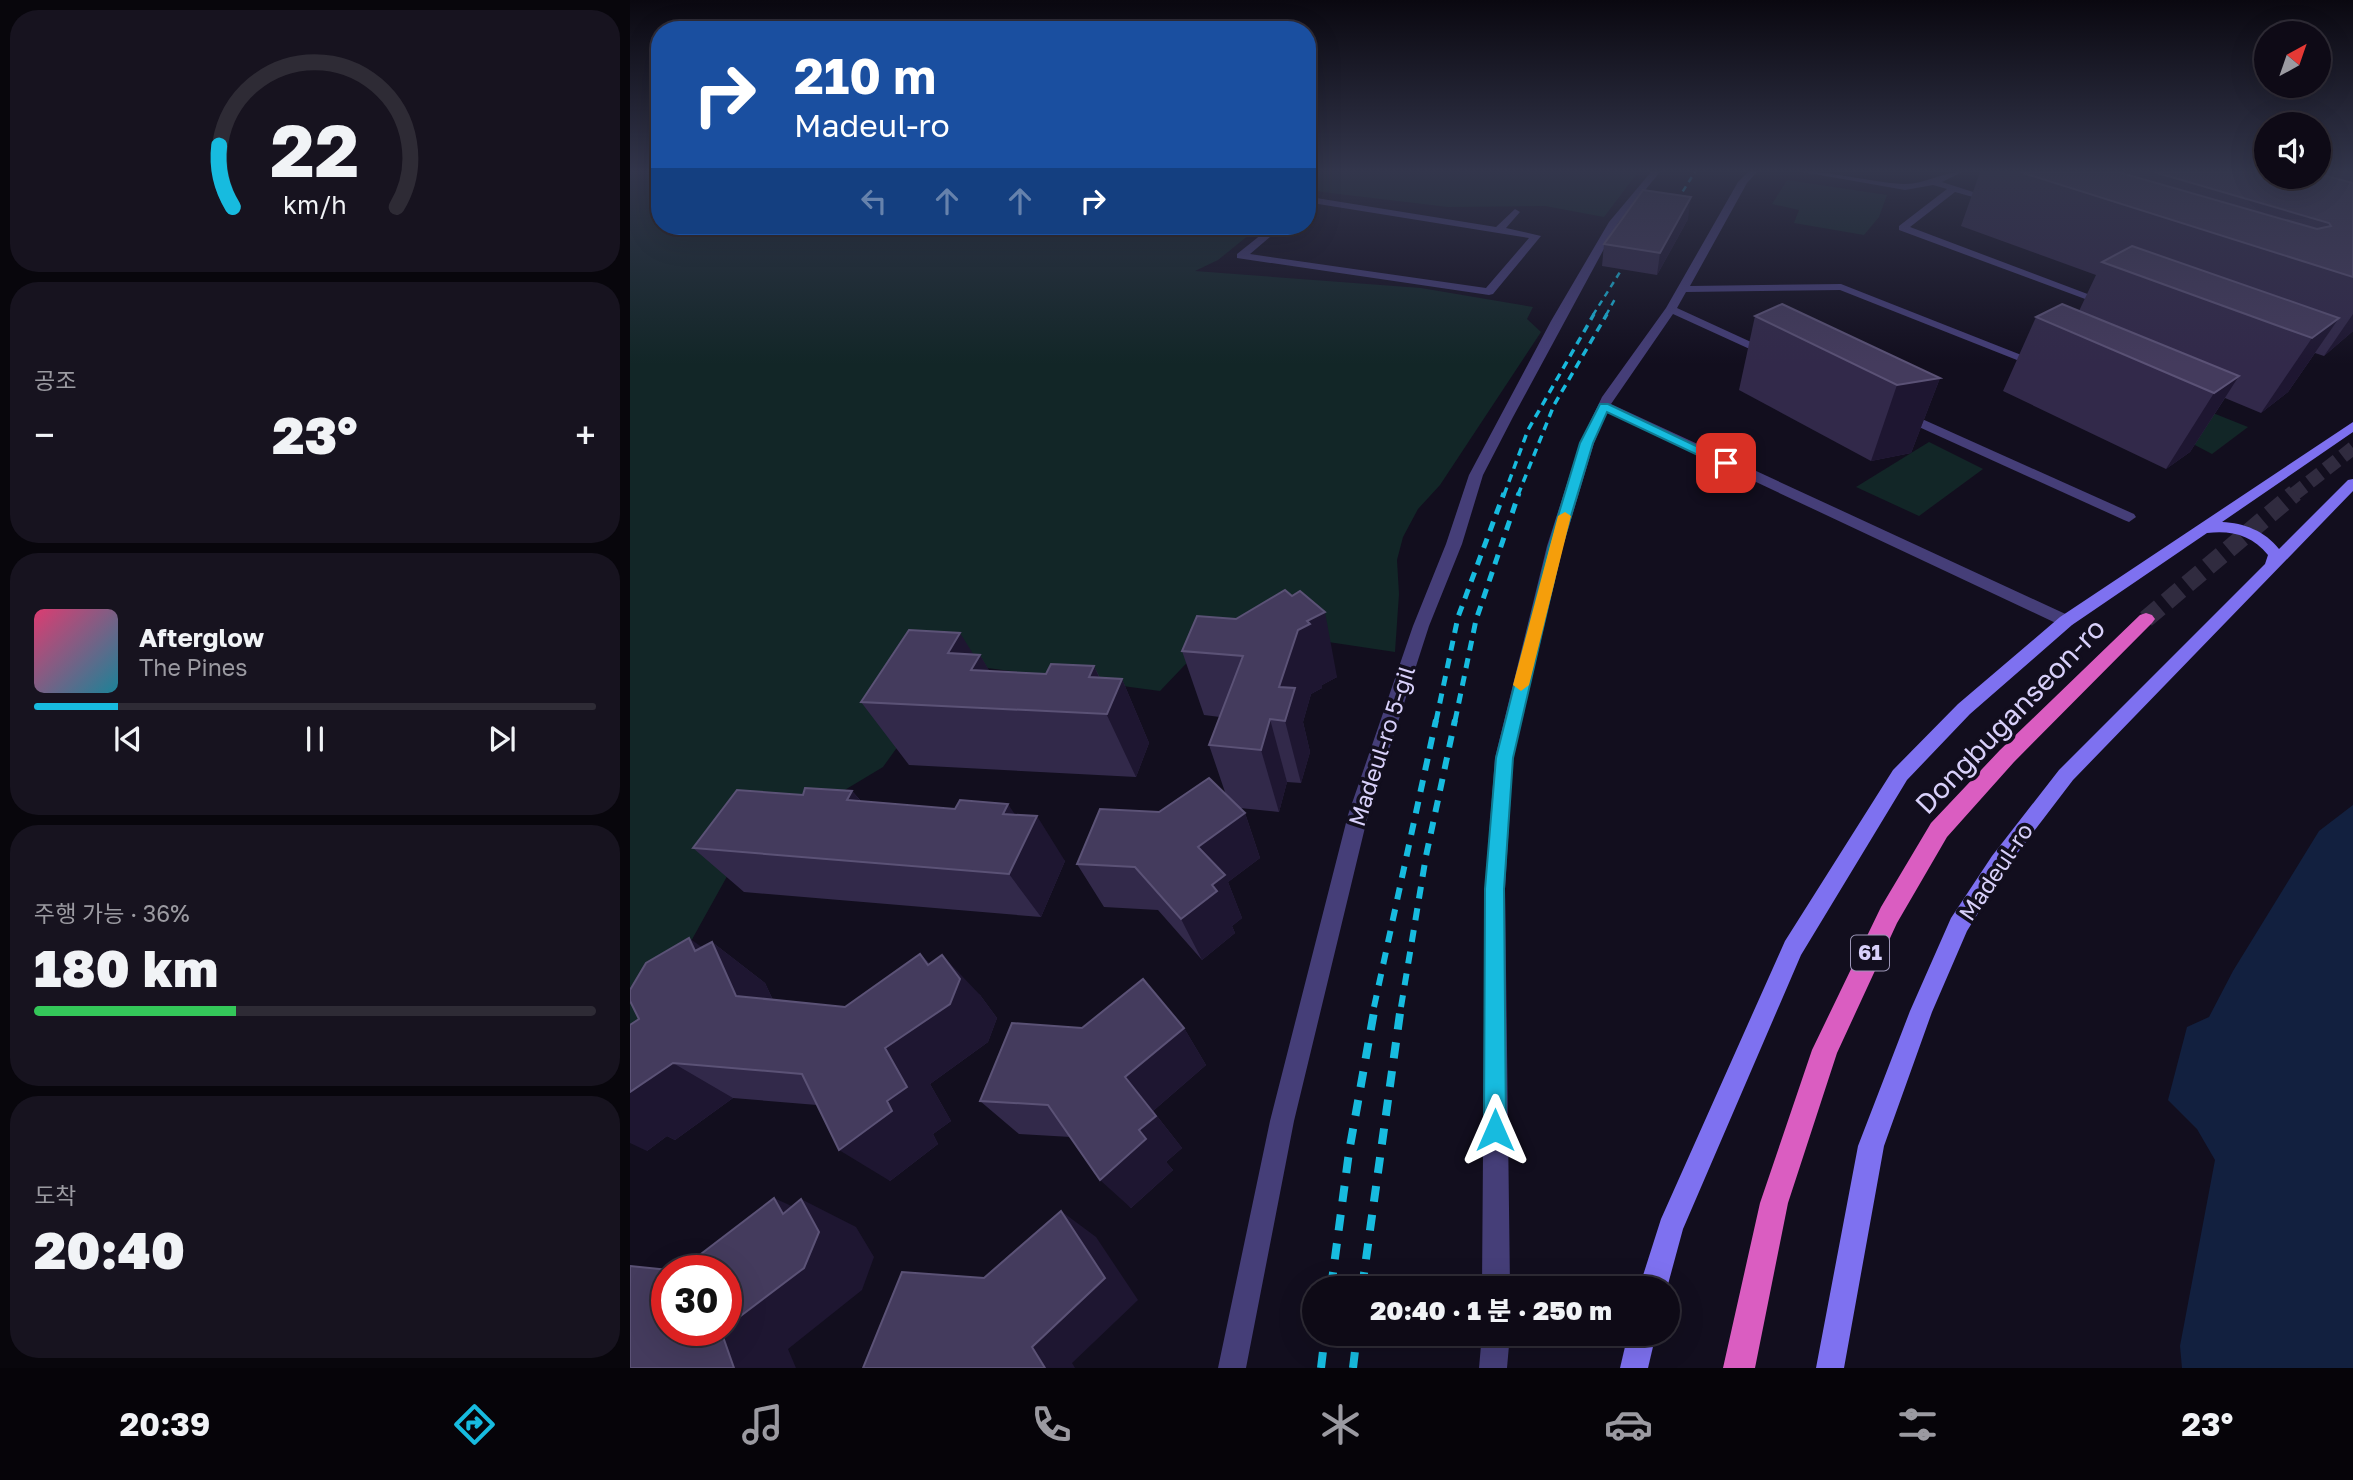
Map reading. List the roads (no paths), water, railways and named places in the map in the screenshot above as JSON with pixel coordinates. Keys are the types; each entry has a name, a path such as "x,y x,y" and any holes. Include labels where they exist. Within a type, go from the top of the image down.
{"highway":[{"name":"Dongbuganseon-ro","path":"1740,1368 1774,1203 1825,1050 1889,915 1939,830 2007,756 2146,619"}],"main road":[{"path":"1656,1276 1670,1228 1793,948 1900,775 1964,709 2066,621 2353,426"},
{"name":"Madeul-ro","path":"1830,1368 1871,1146 1921,1010 1959,925 1999,862 2066,775 2353,483"},
{"path":"2203,528 2227,526 2261,539 2276,555 2270,569"},
{"path":"1634,1368 1639,1346"}],"street":[{"path":"1266,236 1241,256 1489,292 1535,236"},
{"name":"Madeul-ro 5-gil","path":"1232,1368 1282,1121 1358,815 1421,626 1454,544 1476,475 1557,321 1606,236"},
{"path":"1496,1276 1494,889 1504,758 1556,546 1587,443 1604,406 1671,309 1712,236"},
{"path":"1924,236 2120,309"},
{"path":"1681,289 1841,288 2054,370"},
{"path":"1671,309 1785,361"},
{"path":"1604,406 2066,621"},
{"path":"1887,407 2129,517"},
{"path":"1493,1368 1495,1346"}],"water":[{"path":"2353,805 2353,1368 2182,1368 2180,1346 2215,1160 2197,1129 2168,1100 2187,1027 2209,1017 2233,971 2319,831"}],"tunnel":[{"path":"2293,495 2353,448"},
{"path":"2146,619 2295,493"}],"railway":[{"path":"1593,315 1632,253"},
{"path":"1606,315 1615,299"},
{"path":"1504,495 1528,430 1594,314"},
{"path":"1518,495 1554,405 1607,314"},
{"path":"1436,721 1458,617 1504,493"},
{"path":"1455,721 1476,620 1519,493"},
{"path":"1374,1007 1436,720"},
{"path":"1401,1007 1426,856 1455,720"},
{"path":"1333,1276 1349,1152 1375,1006"},
{"path":"1364,1276 1401,1006"},
{"path":"1321,1368 1324,1346"},
{"path":"1353,1368 1356,1346"}]}
